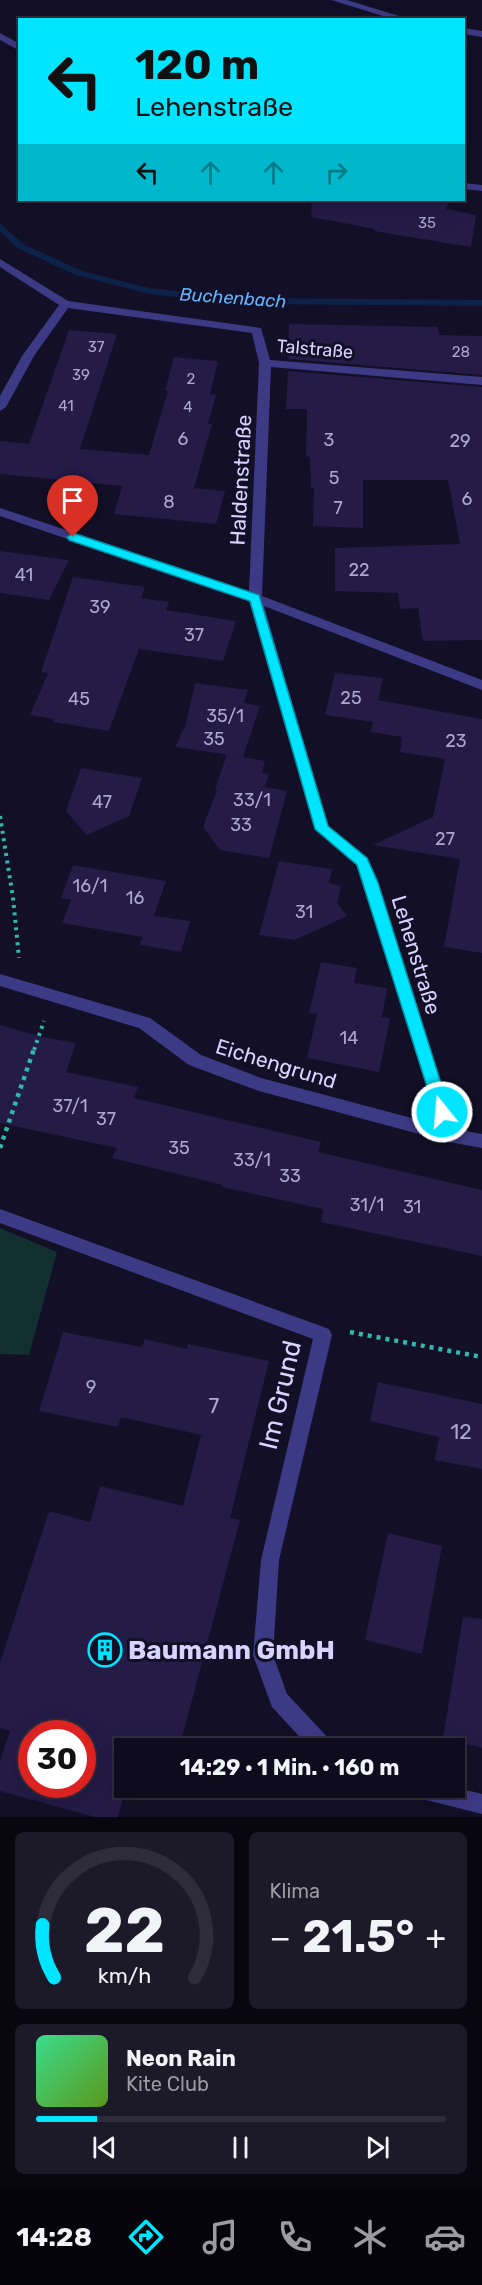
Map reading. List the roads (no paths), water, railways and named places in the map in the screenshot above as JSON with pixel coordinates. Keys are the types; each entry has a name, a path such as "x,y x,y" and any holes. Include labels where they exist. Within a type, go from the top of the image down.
{"street":[{"path":"336,0 401,18"},
{"path":"465,31 482,34"},
{"path":"0,36 18,47"},
{"path":"465,186 482,188"},
{"name":"Talstraße","path":"0,262 65,304 257,330 265,363 482,381"},
{"path":"0,407 28,356 65,304"},
{"name":"Haldenstraße","path":"255,598 265,363"},
{"path":"0,512 255,598 482,685"},
{"name":"Lehenstraße","path":"255,598 322,829 362,862 371,883 449,1135"},
{"name":"Eichengrund","path":"0,980 144,1023 195,1060 259,1084 449,1135 482,1141"},
{"name":"Im Grund","path":"0,1216 323,1335 270,1560 263,1654 279,1700 315,1738"},
{"path":"458,1798 482,1804"}],"waterway":[{"name":"Buchenbach","path":"0,226 20,246 79,273 149,291 239,301 482,303"}],"place":[{"name":"Baumann GmbH","path":"105,1650"}]}
